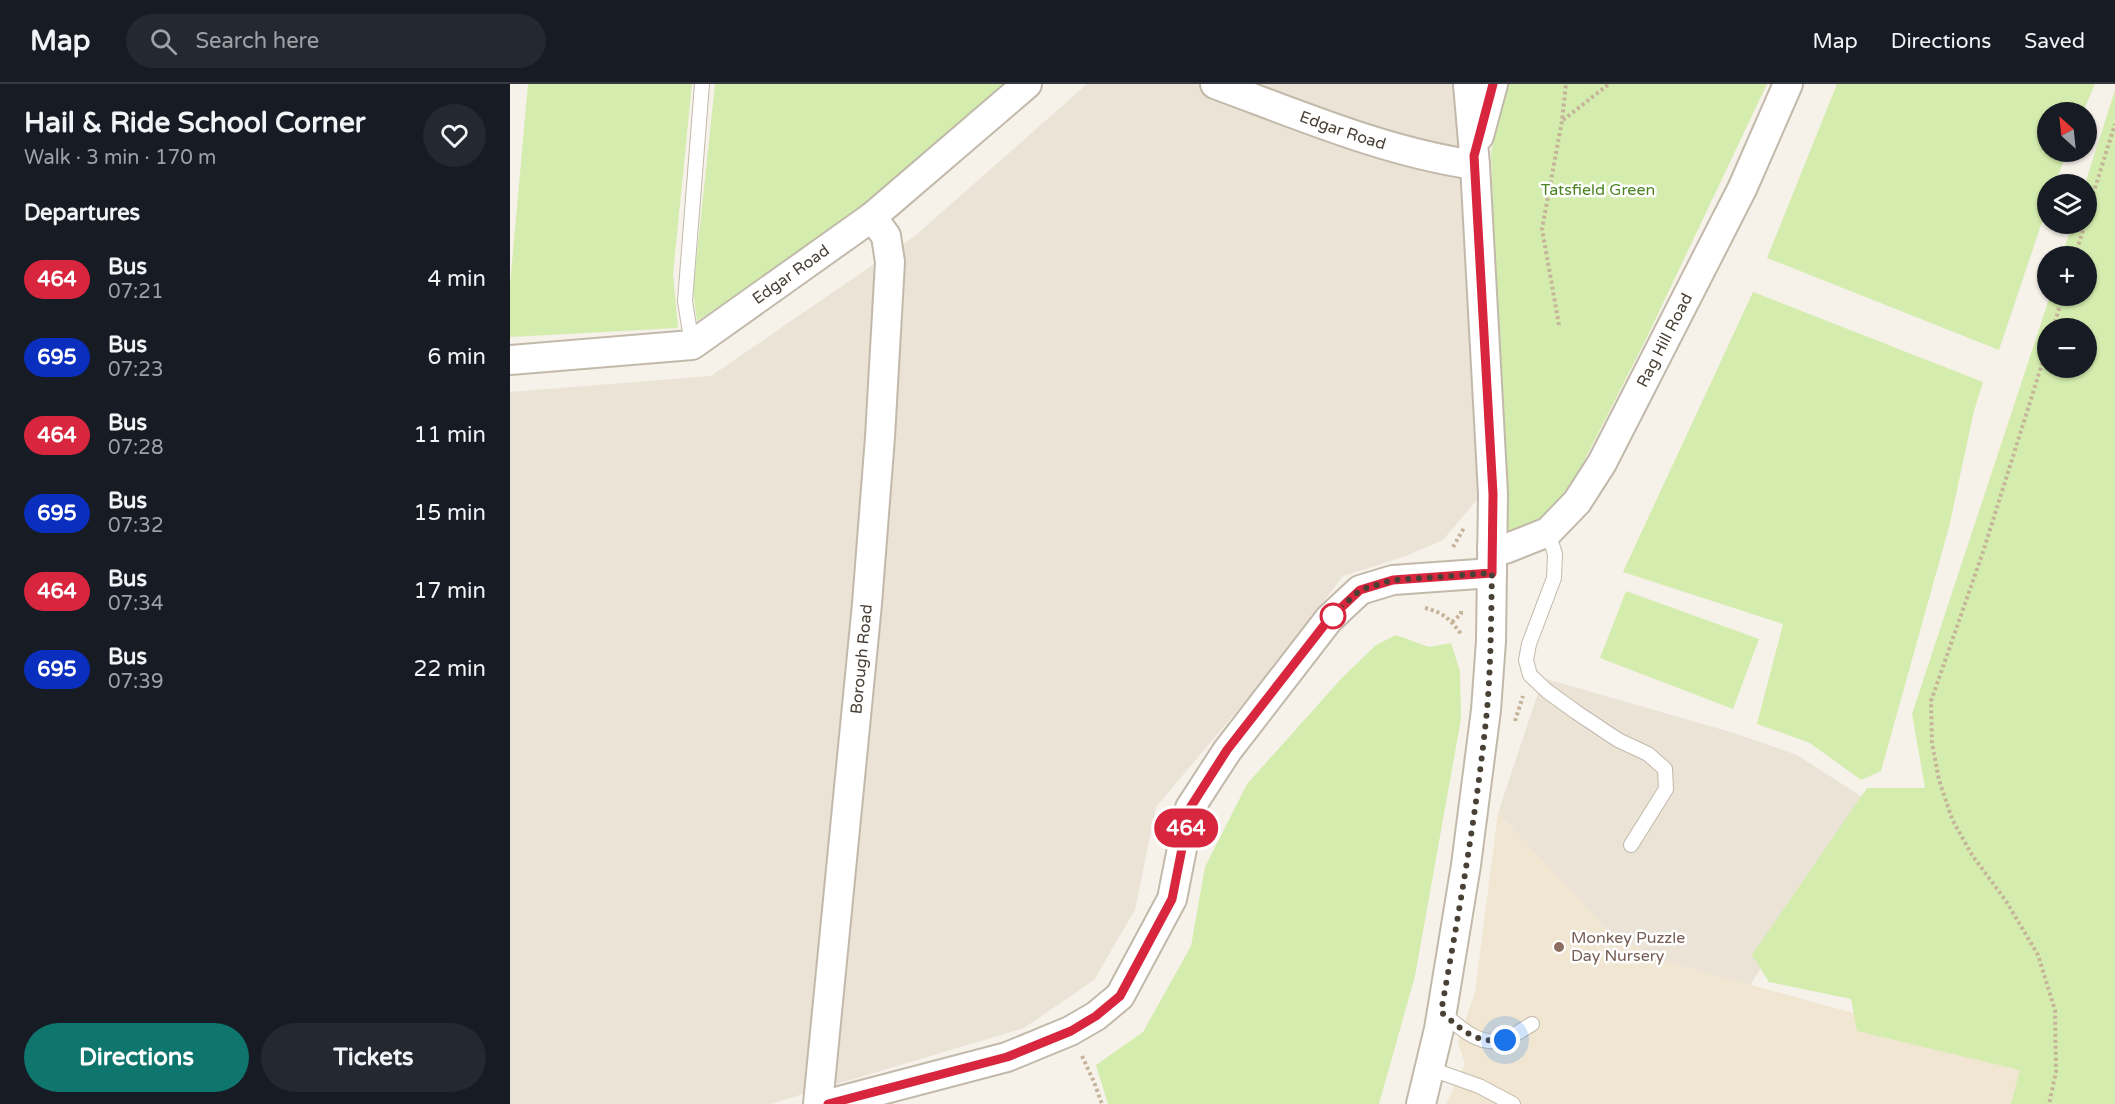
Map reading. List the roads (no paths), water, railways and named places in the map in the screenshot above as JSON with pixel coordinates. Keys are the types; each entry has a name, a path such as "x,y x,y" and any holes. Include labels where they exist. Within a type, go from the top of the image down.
{"street":[{"name":"Edgar Road","path":"692,345 872,217 1027,84"},
{"name":"Edgar Road","path":"1215,84 1341,130 1426,156 1474,160"},
{"path":"1421,1104 1431,1070 1466,865 1486,710 1491,641 1493,494 1468,84"},
{"path":"1474,160 1493,84"},
{"name":"Rag Hill Road","path":"828,1104 1007,1057 1071,1031 1096,1016 1120,996 1172,899 1190,808 1227,750 1329,619 1360,590 1393,580 1492,561 1505,549 1548,532 1577,502 1602,463 1742,189 1788,84"},
{"name":"Borough Road","path":"818,1104 866,616 880,437 890,262 886,236 872,217"},
{"path":"510,360 692,345"}],"lane":[{"path":"692,345 685,301 702,84"},
{"path":"1548,532 1555,554 1554,578 1529,644 1526,660 1530,675 1547,691 1618,740 1647,754 1665,769 1666,789 1631,845"},
{"path":"1441,1012 1472,1036 1488,1042 1505,1040 1532,1024"},
{"path":"1431,1070 1479,1086 1513,1104"}],"place":[{"name":"Monkey Puzzle Day Nursery","path":"1559,947"}],"park label":[{"name":"Tatsfield Green","path":"1598,190"}]}
